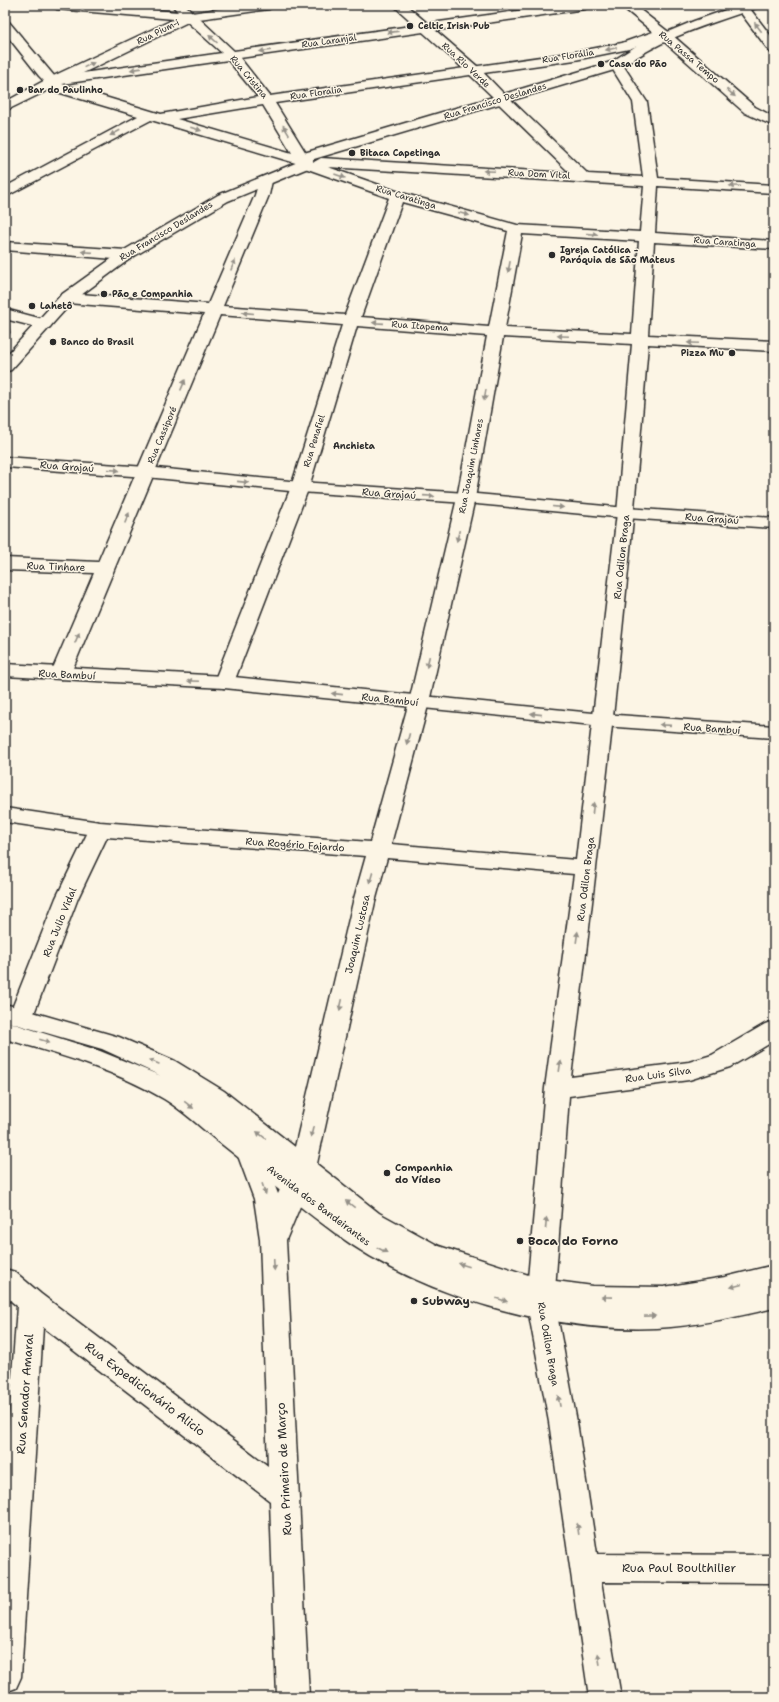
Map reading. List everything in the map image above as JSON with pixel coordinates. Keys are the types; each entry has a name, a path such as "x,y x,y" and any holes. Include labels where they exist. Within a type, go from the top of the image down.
{"street":[{"path":"58,5 189,17"},
{"name":"Rua Cristina","path":"178,5 231,56 267,100 304,161"},
{"name":"Rua Pium-i","path":"71,77 189,17 269,5"},
{"name":"Rua Rio Verde","path":"399,5 473,70 583,177"},
{"name":"Rua Laranjal","path":"5,107 54,81 71,77 231,56 584,5"},
{"name":"Rua Passa Tempo","path":"626,5 664,35 750,110 774,122"},
{"path":"743,6 774,50"},
{"name":"Rua Francisco Deslandes","path":"5,367 68,298 126,254 218,200 246,187 253,180 295,162 304,161 349,148 357,143 616,65 630,54 664,35 743,6"},
{"name":"Rua Caratinga","path":"6,30 44,74 54,81 59,88 304,161 397,196 516,228 774,245"},
{"name":"Rua Florália","path":"473,70 601,51 664,35"},
{"name":"Rua Odilon Braga","path":"605,1697 584,1568 563,1422 541,1300 557,1088 586,868 626,513 651,182 640,102 616,65"},
{"name":"Rua Floralia","path":"154,116 473,70"},
{"name":"Rua Passa Tempo","path":"750,110 774,116"},
{"path":"5,193 154,116"},
{"name":"Rua Francisco Deslandes","path":"263,188 303,165 304,161"},
{"name":"Rua Dom Vital","path":"304,161 774,189"},
{"path":"246,187 263,188"},
{"name":"Rua Cassiporé","path":"61,674 214,310 263,188"},
{"name":"Rua Penafiel","path":"224,682 300,488 351,321 397,196"},
{"name":"Rua Joaquim Linhares","path":"419,702 466,498 516,228"},
{"path":"5,246 126,254"},
{"name":"Rua Itapema","path":"68,298 496,332 774,346"},
{"path":"5,314 44,324"},
{"name":"Rua Grajaú","path":"5,462 146,472 300,488 466,498 626,513 774,522"},
{"name":"Rua Tinhare","path":"5,564 106,568"},
{"name":"Rua Bambuí","path":"5,670 224,682 603,720 774,732"},
{"name":"Joaquim Lustosa","path":"298,1177 364,902 419,702"},
{"name":"Rua Rogério Fajardo","path":"5,815 100,829 379,850 586,868"},
{"name":"Rua Julio Vidal","path":"9,1024 100,829"},
{"name":"Avenida dos Bandeirantes","path":"9,1024 97,1058 147,1079 174,1093 250,1153 298,1177"},
{"name":"Avenida dos Bandeirantes","path":"9,1024 110,1043 166,1067 215,1098 298,1177 346,1227 371,1245 485,1295 541,1300 593,1297 664,1298 725,1288 774,1276"},
{"name":"Rua Luis Silva","path":"557,1088 689,1071 721,1061 774,1030"},
{"name":"Rua Primeiro de Março","path":"250,1153 267,1199 273,1240 293,1697"},
{"name":"Rua Primeiro de Março","path":"273,1240 298,1177"},
{"name":"Rua Expedicionário Alicio","path":"5,1280 31,1302 285,1496"},
{"name":"Avenida dos Bandeirantes","path":"541,1300 580,1314 655,1316 728,1308 774,1297"},
{"name":"Rua Senador Amaral","path":"5,1677 31,1302"},
{"name":"Rua Paul Boulthilier","path":"584,1568 774,1569"}],"place":[{"name":"Celtic Irish Pub","path":"410,26"},
{"name":"Casa do Pão","path":"601,64"},
{"name":"Bar do Paulinho","path":"20,90"},
{"name":"Bitaca Capetinga","path":"352,153"},
{"name":"Igreja Católica - Paróquia de São Mateus","path":"552,255"},
{"name":"Pão e Companhia","path":"104,294"},
{"name":"Lahetô","path":"32,306"},
{"name":"Banco do Brasil","path":"53,342"},
{"name":"Pizza Mu","path":"732,353"},
{"name":"Companhia do Vídeo","path":"387,1173"},
{"name":"Boca do Forno","path":"520,1241"},
{"name":"Subway","path":"414,1301"}],"district":[{"name":"Anchieta","path":"354,446"}]}
